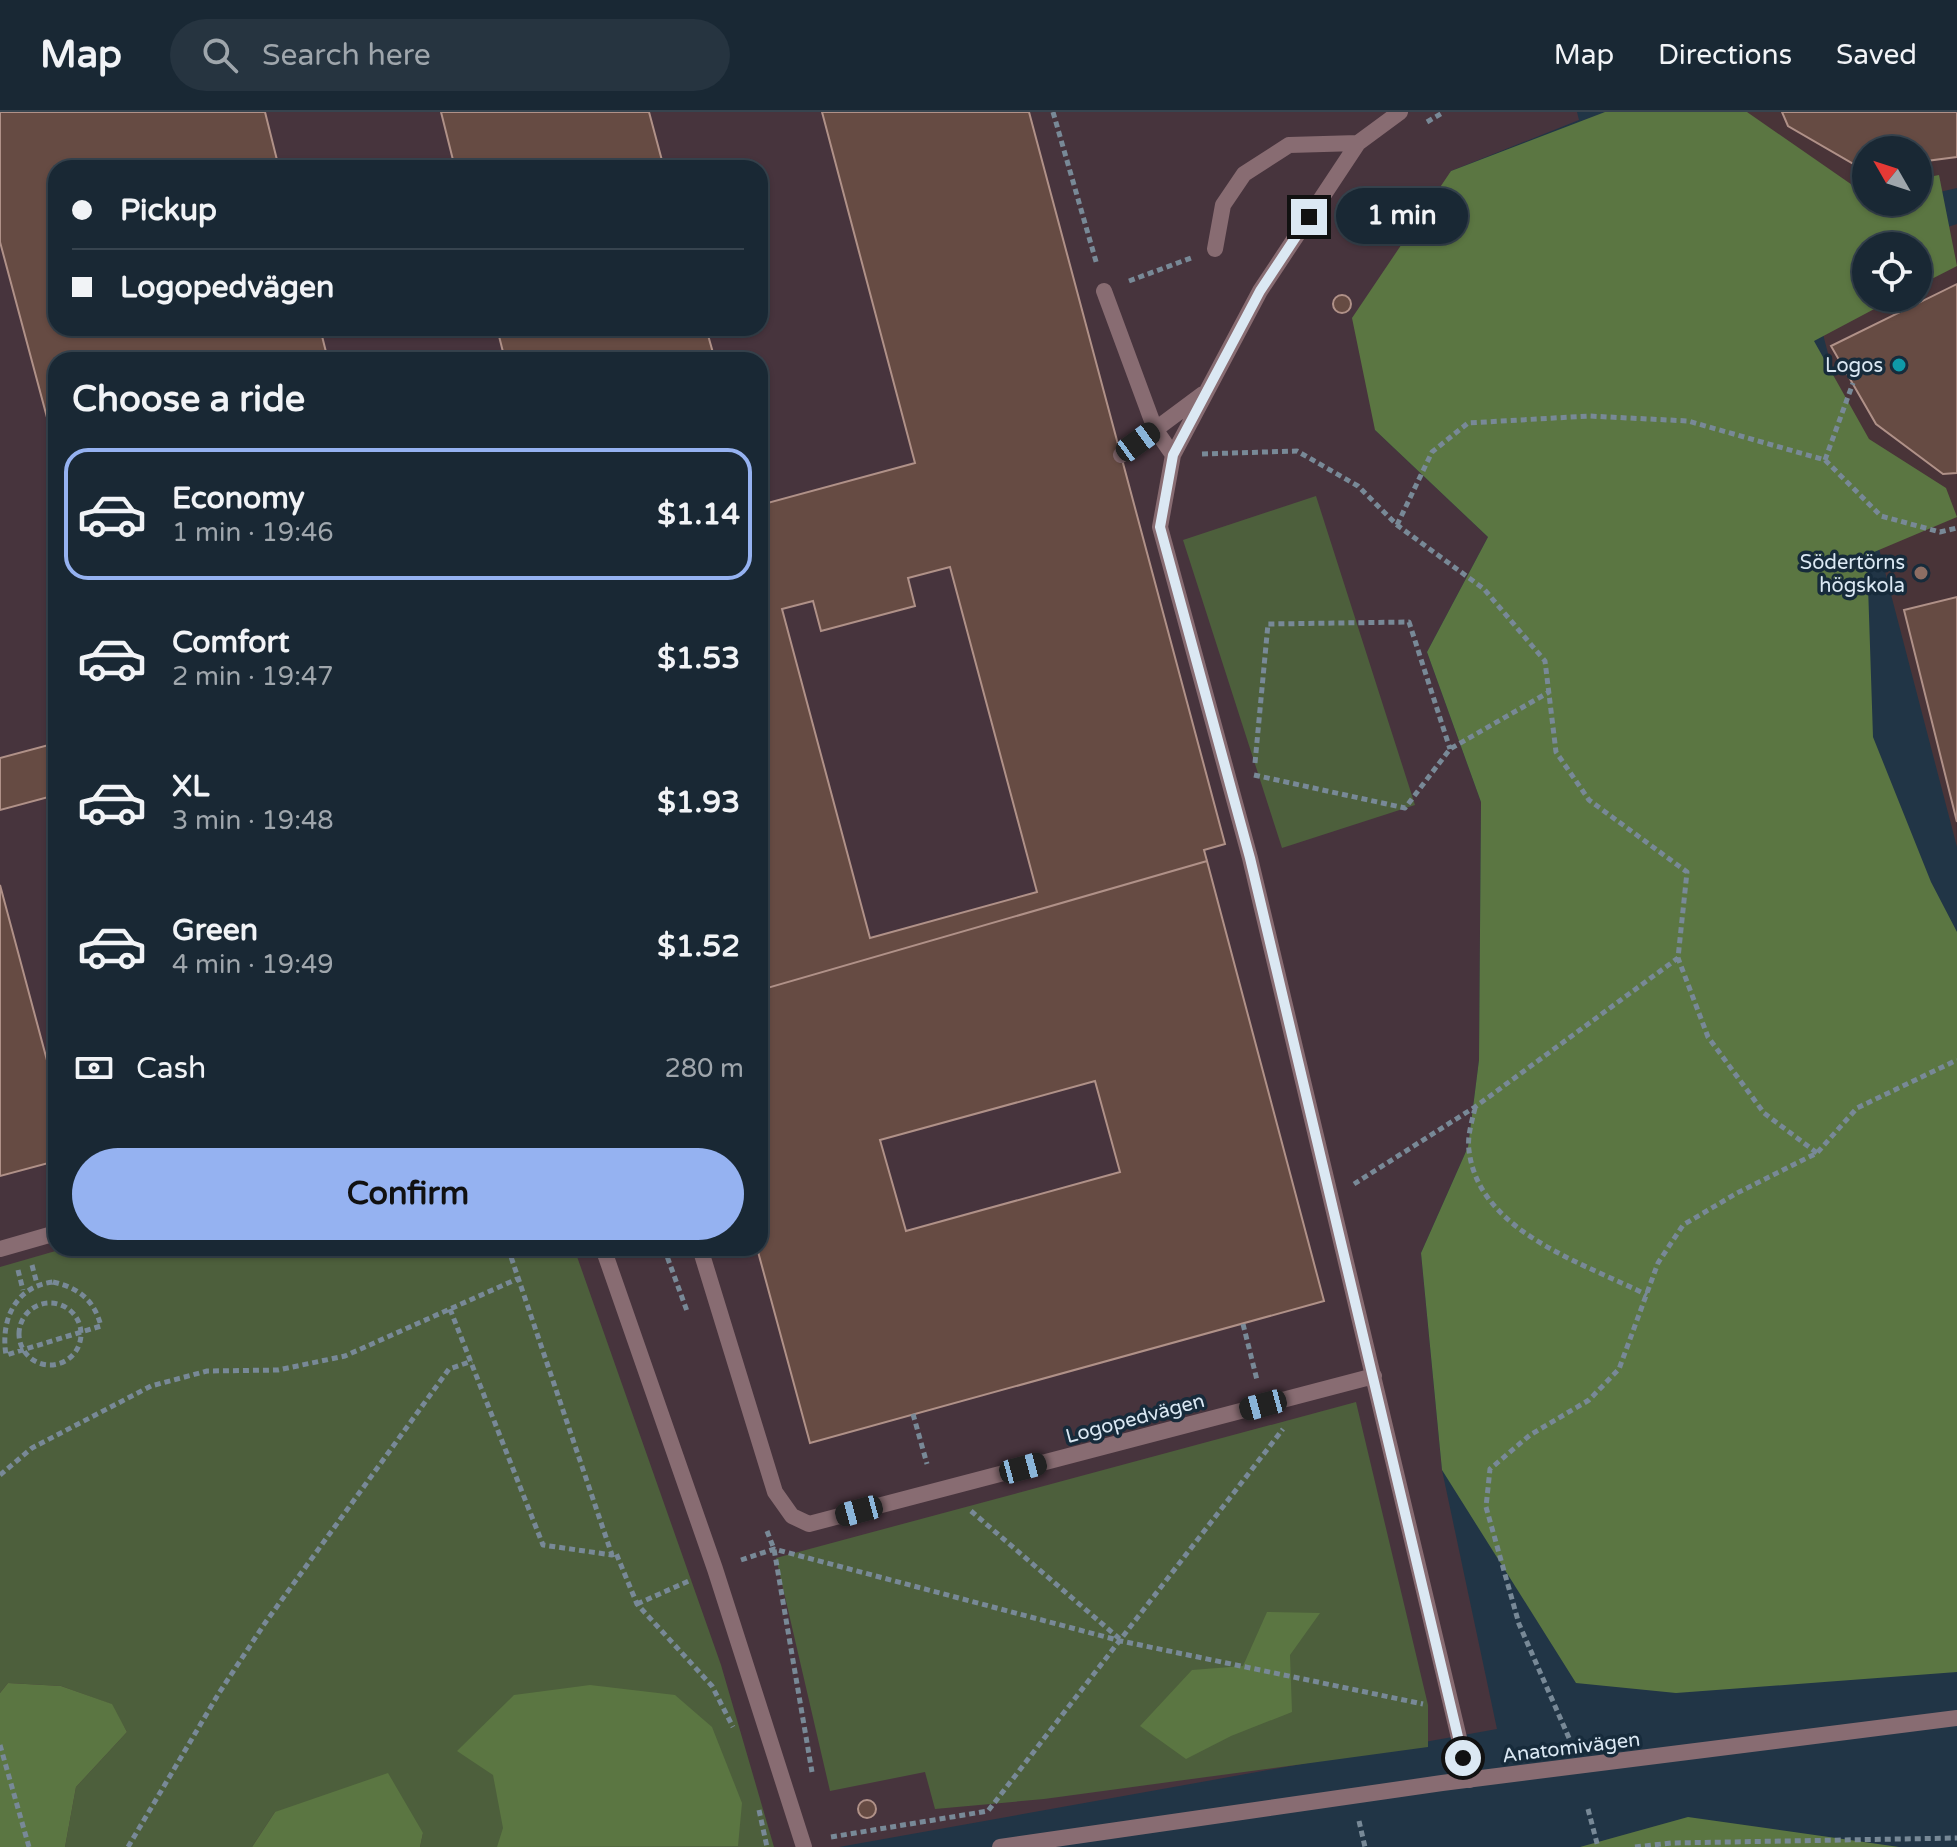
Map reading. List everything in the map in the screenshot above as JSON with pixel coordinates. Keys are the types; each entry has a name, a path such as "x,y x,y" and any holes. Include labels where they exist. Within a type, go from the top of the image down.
{"street":[{"path":"1400,112 1358,143 1260,291 1173,455 1160,527 1250,858 1469,1780"},
{"path":"1215,249 1223,205 1244,174 1289,145 1358,143"},
{"path":"1104,291 1155,429 1173,455"},
{"path":"1121,455 1208,390"},
{"path":"0,1249 48,1235"},
{"path":"606,1256 715,1569 804,1847"},
{"name":"Logopedvägen","path":"702,1256 775,1492 792,1516 809,1524 1374,1376"},
{"name":"Anatomivägen","path":"1000,1847 1469,1780 1956,1719"}],"path":[{"path":"1053,112 1104,291 1215,249"},
{"path":"1825,460 1853,383"},
{"path":"1397,525 1432,452 1468,423 1589,416 1688,421 1825,460 1881,516 1940,532 1957,528"},
{"path":"1173,455 1297,451 1358,486 1397,525 1484,589 1545,661 1556,752 1589,800 1687,872 1678,958 1708,1037 1764,1113 1817,1153"},
{"path":"1254,775 1268,624 1409,622 1450,749"},
{"path":"1226,769 1405,808 1450,749 1549,692"},
{"path":"1330,1200 1475,1107 1678,958"},
{"path":"1569,1738 1519,1624 1486,1507 1490,1469 1530,1435 1589,1400 1619,1369 1658,1263 1683,1225 1817,1153 1857,1108 1957,1060"},
{"path":"1475,1107 1468,1147 1475,1178 1503,1217 1539,1241 1647,1295"},
{"path":"510,1256 534,1317 612,1555"},
{"path":"32,1264 37,1284"},
{"path":"17,1269 23,1290"},
{"path":"0,1475 32,1448 151,1386 207,1371 278,1370 345,1356 517,1279"},
{"path":"37,1284 69,1285 94,1305 101,1326 6,1355 1,1330 12,1301 23,1290 37,1284"},
{"path":"45,1304 65,1307 74,1314 81,1331 75,1354 59,1365 39,1364 23,1349 19,1333 34,1307 45,1304"},
{"path":"450,1309 543,1545 612,1555 616,1553 637,1604 712,1686 734,1730"},
{"path":"128,1847 219,1693 265,1623 449,1369 472,1361"},
{"path":"824,1839 988,1811 1288,1424"},
{"path":"963,1504 1121,1641"},
{"path":"813,1778 774,1549 1121,1641 1428,1705"},
{"path":"637,1604 715,1569"},
{"path":"0,1745 29,1847"},
{"path":"758,1806 767,1847"},
{"path":"1588,1809 1598,1847"},
{"path":"1635,1847 1671,1843 1957,1838"}],"shaded area":[{"path":"0,112 1577,112 1579,120 1451,171 1375,430 1488,537 1427,652 1481,802 1479,1060 1468,1147 1421,1253 1442,1470 1497,1729 839,1847 0,1847"},
{"path":"1745,112 1957,112 1957,188 1932,194 1932,136 1852,136 1852,207 1796,227"},
{"name":"Södertörns högskola","path":"1957,224 1957,847 1807,273 1852,292 1852,312 1932,312 1932,232"}],"green space":[{"path":"1605,112 1747,112 1852,185 1852,216 1932,216 1932,176 1939,175 1957,266 1932,279 1932,232 1852,232 1852,312 1869,312 1814,341 1869,439 1946,488 1957,517 1867,555 1873,737 1931,882 1957,932 1957,1672 1676,1693 1576,1683 1442,1470 1421,1253 1468,1147 1479,1060 1481,802 1427,652 1488,537 1375,430 1352,318 1451,171"},
{"path":"1316,496 1415,805 1282,848 1183,540"},
{"path":"48,1253 48,1256 577,1256 721,1665 774,1847 420,1847 423,1833 275,1812 252,1847 65,1847 76,1787 127,1732 111,1704 61,1686 8,1683 0,1693 0,1267"},
{"path":"1356,1402 1428,1705 1428,1747 1044,1799 935,1809 925,1772 830,1791 776,1558"},
{"path":"1267,1612 1320,1613 1290,1655 1292,1712 1231,1736 1186,1759 1140,1726 1192,1670 1243,1666"},
{"path":"8,1683 61,1686 112,1704 127,1732 76,1787 65,1847 0,1847 0,1693"},
{"path":"590,1685 675,1695 712,1727 742,1803 738,1846 497,1847 503,1828 493,1775 457,1751 514,1695"},
{"path":"388,1773 423,1833 420,1847 252,1847 275,1812"},
{"path":"1688,1817 1899,1847 1580,1847"}],"building":[{"path":"0,112 265,112 277,160 48,160 48,336 322,336 326,352 48,352 48,421 0,242"},
{"path":"441,112 649,112 662,160 453,160"},
{"path":"822,112 1029,112 1225,844 1204,850 1207,861 768,988 768,503 915,463","holes":["950,567 1037,892 870,938 782,609 813,601 821,631 915,606 908,578"]},
{"path":"1782,112 1957,112 1957,157 1932,160 1932,136 1852,136 1852,163 1788,126"},
{"path":"1386,219 1395,228 1386,237 1377,228"},
{"name":"Logos","path":"1957,284 1957,473 1943,474 1876,424 1831,346 1900,312 1932,312 1932,296"},
{"path":"1342,295 1351,304 1342,313 1333,304"},
{"path":"499,336 708,336 713,352 503,352"},
{"path":"1957,597 1957,822 1904,610"},
{"path":"48,745 48,797 0,810 0,758"},
{"path":"1207,861 1324,1301 810,1443 759,1256 768,1256 768,988","holes":["1095,1081 1120,1172 906,1231 880,1140"]},
{"path":"0,885 48,1064 48,1163 0,1176"},
{"path":"867,1800 876,1809 867,1818 858,1809"}],"place":[{"name":"Logos","path":"1899,365"},
{"name":"Södertörns högskola","path":"1921,573"}],"route":[{"path":"1309,217 1260,291 1173,455 1160,527 1250,858 1463,1758"}]}
